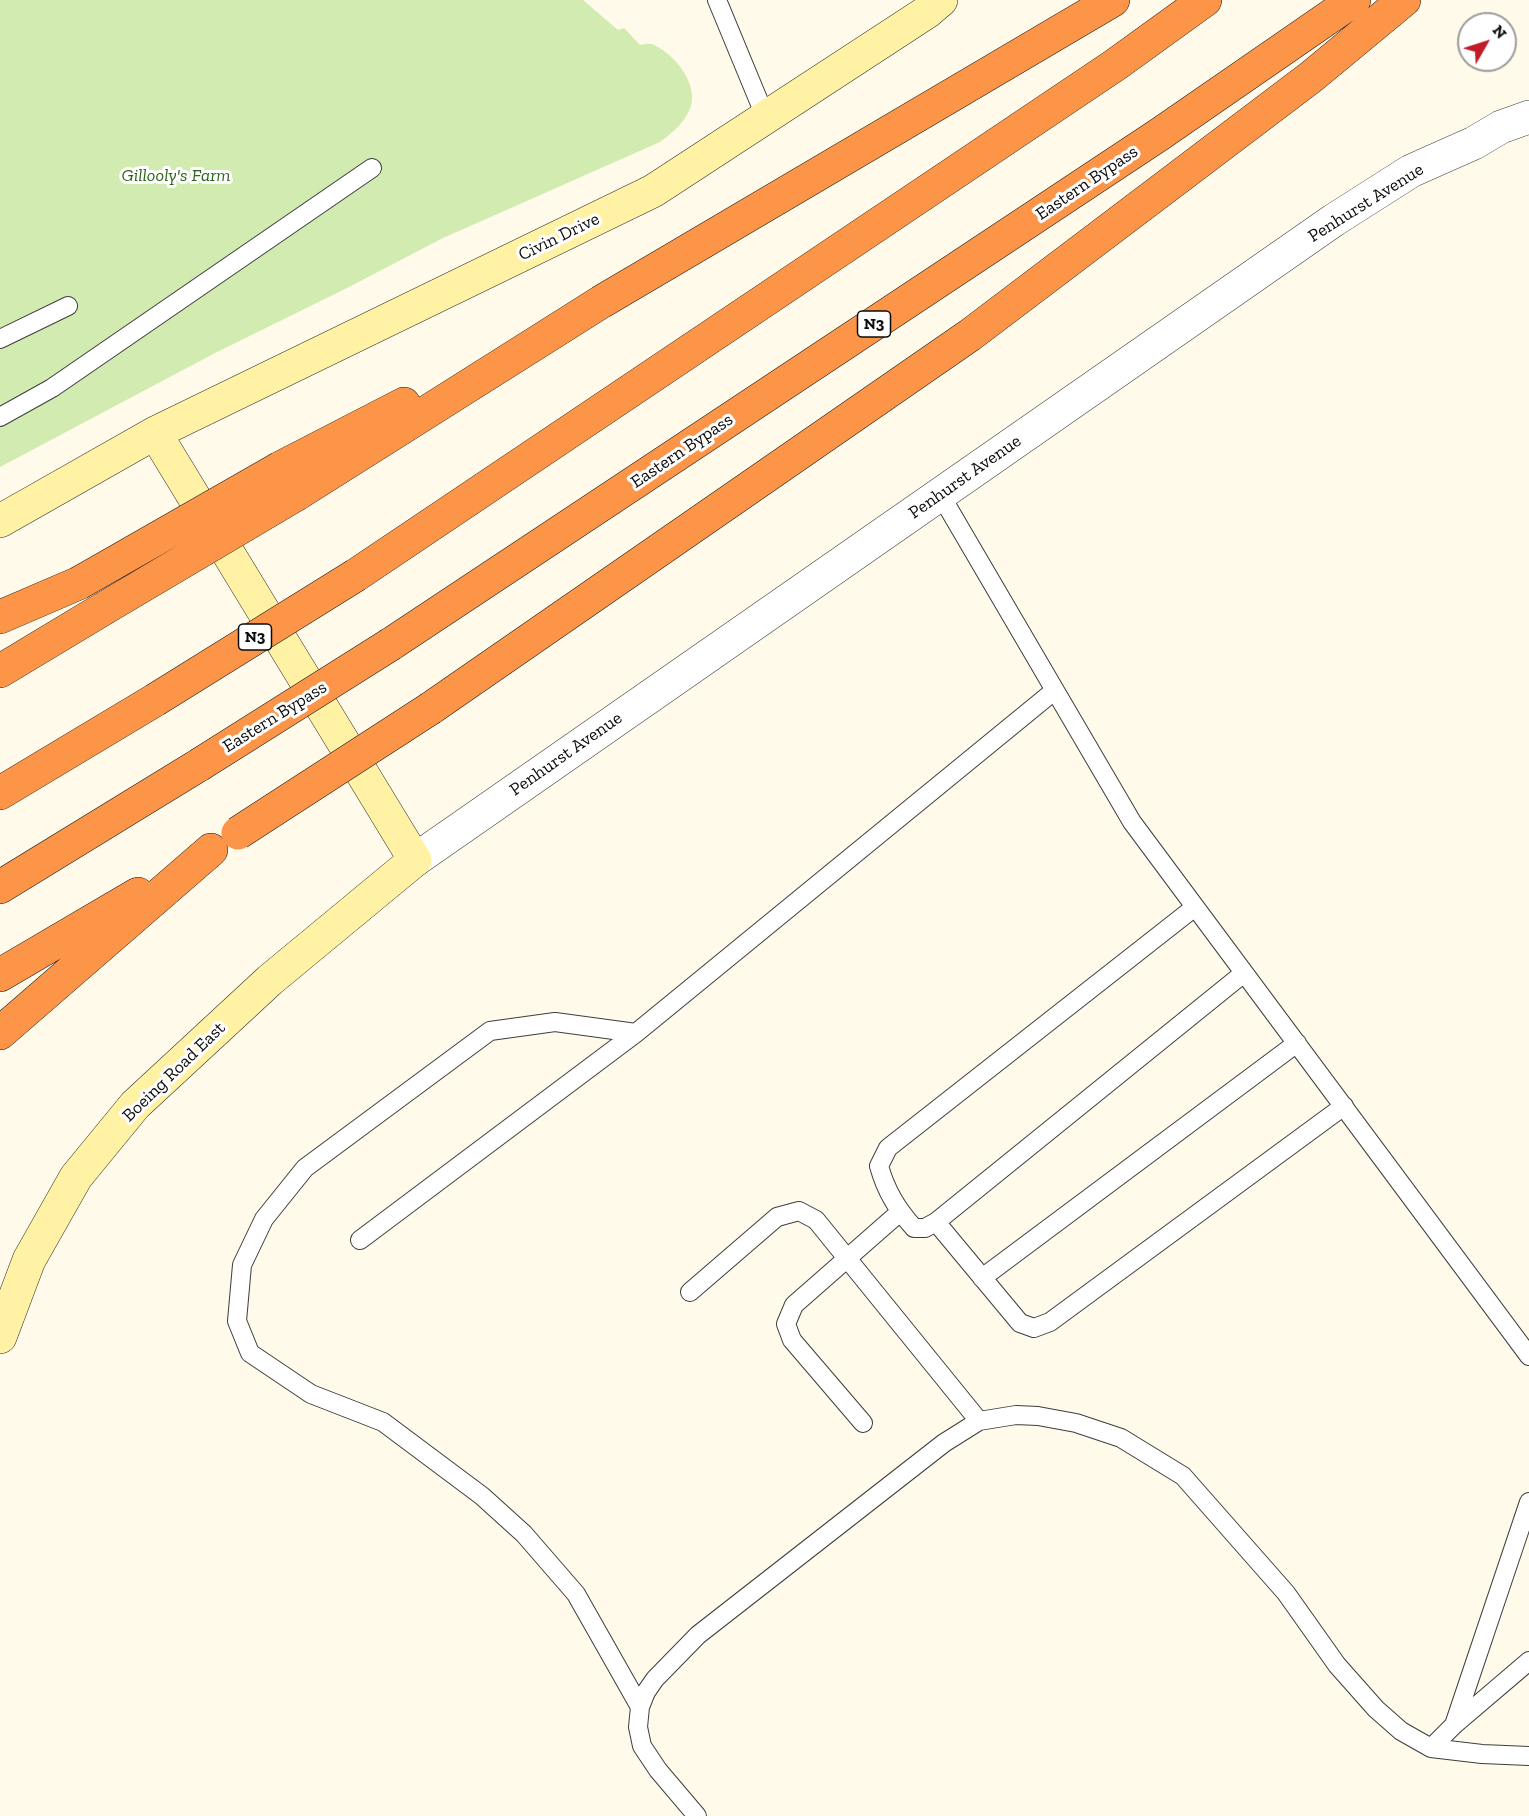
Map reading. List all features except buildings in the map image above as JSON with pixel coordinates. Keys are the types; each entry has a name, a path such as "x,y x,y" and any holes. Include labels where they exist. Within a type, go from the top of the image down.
{"highway":[{"path":"0,617 79,583 288,481 602,302 1113,0"},
{"name":"N3","path":"0,793 356,575 1115,65 1205,0"},
{"name":"Eastern Bypass","path":"0,887 391,644 1150,141 1354,0"},
{"path":"0,975 211,850 431,708 970,335 1311,77 1404,0"},
{"path":"0,671 103,609 288,481"},
{"path":"0,1033 211,850"}],"main road":[{"name":"Civin Drive","path":"0,521 155,433 653,191 927,12 941,0"},
{"path":"155,433 415,860"},
{"name":"Boeing Road East","path":"0,1337 29,1260 76,1177 135,1106 270,980 415,860"}],"street":[{"name":"Penhurst Avenue","path":"415,860 1334,220 1411,171 1474,143 1501,127 1529,117"}],"lane":[{"path":"717,0 765,116"},
{"path":"0,417 52,388 372,168"},
{"path":"0,339 68,306"},
{"path":"940,494 1131,822 1529,1356"},
{"path":"360,1240 636,1033 1054,691"},
{"path":"1195,907 888,1148 879,1166 884,1182 900,1212 914,1228 925,1228 936,1222 1244,973"},
{"path":"636,1033 555,1022 490,1031 305,1168 264,1219 242,1266 237,1321 250,1353 311,1394 383,1422 482,1496 524,1534 576,1594 640,1707"},
{"path":"982,1278 1297,1043"},
{"path":"936,1222 1020,1323 1034,1328 1050,1322 1344,1106"},
{"path":"690,1292 777,1217 799,1211 816,1220 848,1257 979,1421"},
{"path":"863,1423 792,1340 786,1324 794,1305 900,1212"},
{"path":"697,1816 658,1770 642,1746 638,1727 640,1707 655,1679 698,1635 944,1443 979,1421 1016,1415 1038,1416 1076,1423 1121,1438 1183,1476 1286,1593 1338,1665 1376,1709 1401,1731 1431,1748 1482,1754 1529,1756"},
{"path":"1454,1725 1529,1503"},
{"path":"1431,1748 1454,1725 1529,1661"}],"green space":[{"name":"Gillooly's Farm","path":"0,0 583,0 618,30 624,28 640,45 652,44 670,56 689,82 692,102 683,120 660,142 443,238 215,353 0,467"}]}
